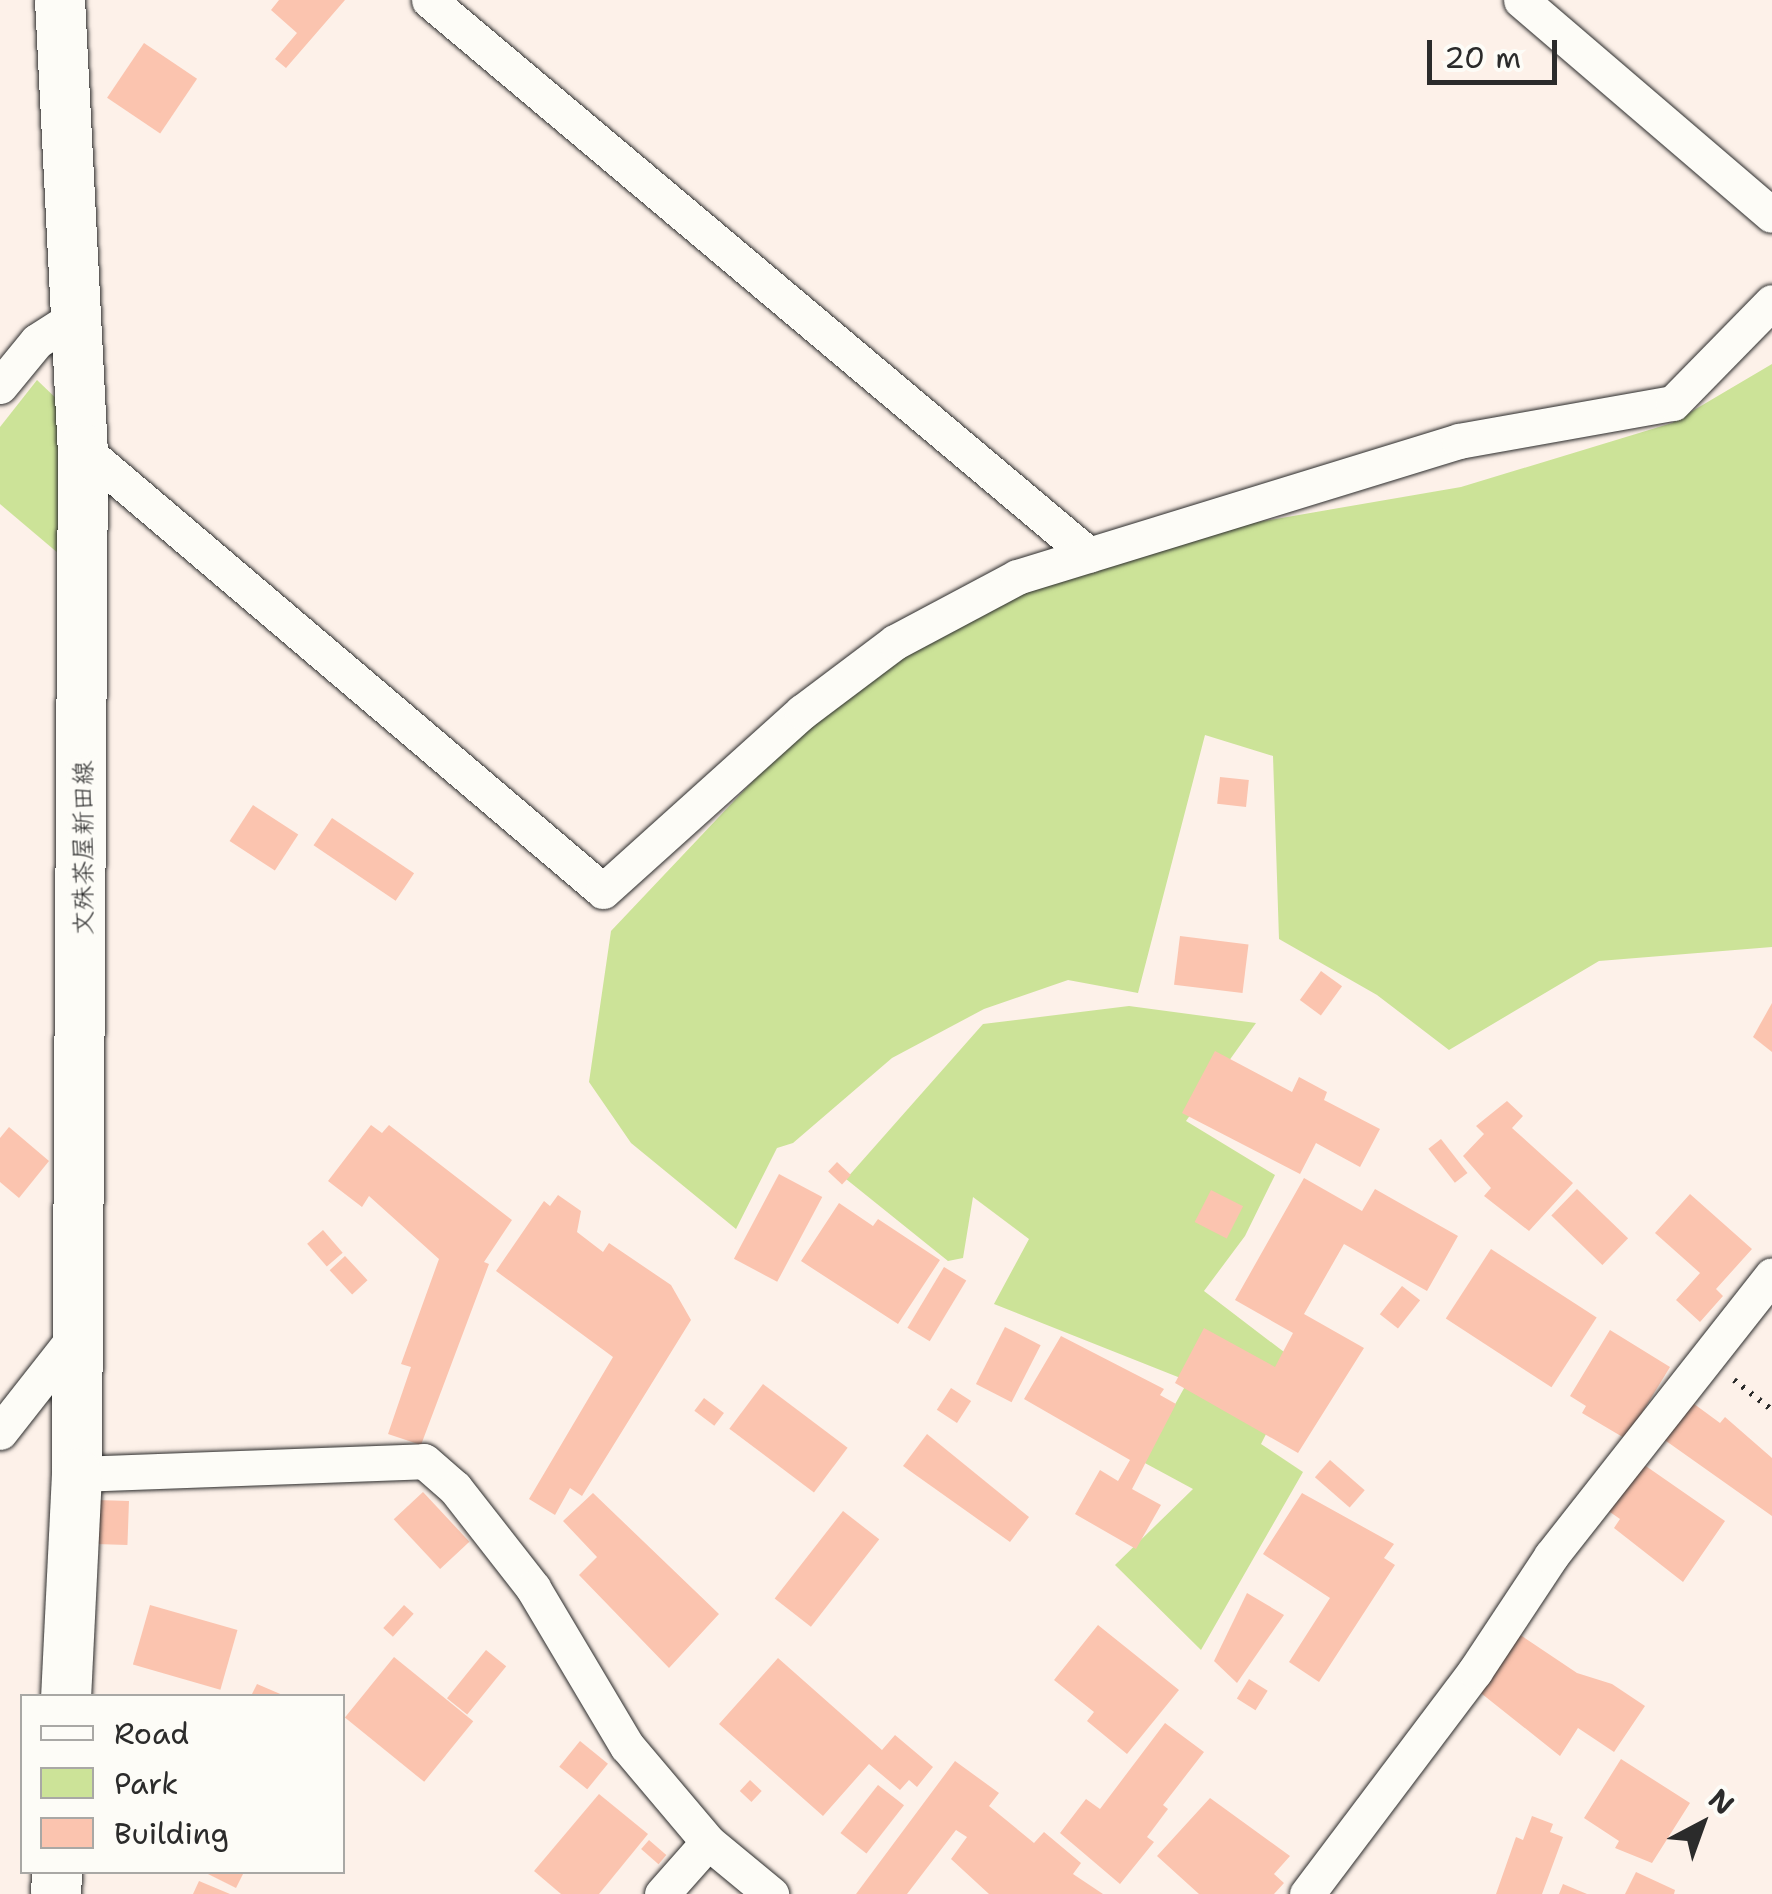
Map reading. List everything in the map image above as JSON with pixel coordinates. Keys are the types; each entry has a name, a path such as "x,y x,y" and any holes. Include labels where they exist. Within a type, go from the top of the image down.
{"main road":[{"name":"文殊茶屋新田線","path":"60,0 83,449 77,1474 66,1694"}],"street":[{"path":"428,0 1090,554"},
{"path":"1521,0 1772,216"},
{"path":"83,449 603,892 802,712 895,642 1016,577 1459,441 1673,404 1772,302"},
{"path":"0,386 37,342 76,316"},
{"path":"1318,1891 1475,1671 1551,1556 1772,1276"},
{"path":"0,1432 76,1335"},
{"path":"77,1474 424,1461 455,1488 533,1588 627,1746 708,1842 771,1894"},
{"path":"662,1894 708,1842"}],"green space":[{"path":"1772,364 1772,947 1599,961 1449,1050 1377,995 1279,939 1273,756 1205,735 1138,993 1068,980 984,1009 892,1058 793,1143 777,1148 736,1229 631,1143 589,1082 611,931 785,747 919,644 1033,588 1188,534 1461,487 1672,423"},
{"path":"37,380 62,404 65,559 0,504 0,427"},
{"path":"1129,1006 1256,1023 1186,1121 1275,1175 1245,1236 1204,1291 1301,1365 1261,1444 1303,1472 1201,1650 1115,1565 1193,1489 1143,1462 1188,1381 994,1304 1029,1239 973,1197 963,1258 948,1261 846,1179 983,1024"}],"building":[{"path":"279,0 345,0 286,68 275,59 297,33 271,10"},
{"path":"144,43 197,79 160,134 107,98"},
{"path":"1220,777 1249,780 1246,807 1217,804"},
{"path":"253,805 298,834 275,870 230,841"},
{"path":"332,818 414,873 396,901 314,845"},
{"path":"1180,936 1248,944 1243,993 1174,985"},
{"path":"1321,971 1342,986 1321,1015 1300,1000"},
{"path":"1772,1003 1772,1052 1753,1037"},
{"path":"1215,1051 1292,1092 1299,1077 1327,1092 1324,1100 1380,1129 1360,1167 1316,1143 1300,1174 1182,1113"},
{"path":"1507,1101 1523,1116 1512,1128 1573,1183 1529,1231 1484,1196 1491,1188 1463,1156 1484,1134 1476,1126"},
{"path":"371,1125 382,1133 389,1125 512,1220 484,1262 489,1264 421,1445 388,1434 411,1367 401,1364 439,1259 369,1196 362,1207 328,1181"},
{"path":"9,1127 49,1161 19,1198 0,1182 0,1138"},
{"path":"1441,1139 1467,1173 1455,1183 1428,1149"},
{"path":"837,1162 851,1175 842,1184 828,1172"},
{"path":"779,1174 822,1197 777,1282 734,1259"},
{"path":"1304,1178 1362,1211 1375,1189 1458,1236 1427,1291 1344,1244 1304,1314 1364,1348 1298,1453 1175,1383 1204,1328 1275,1367 1293,1333 1235,1300"},
{"path":"1577,1189 1628,1238 1602,1265 1551,1216"},
{"path":"1211,1190 1243,1206 1227,1238 1195,1222"},
{"path":"1690,1194 1752,1249 1716,1289 1723,1296 1700,1322 1676,1300 1700,1273 1655,1233"},
{"path":"558,1195 581,1211 577,1232 603,1252 609,1243 671,1285 691,1320 582,1496 570,1488 555,1515 529,1499 613,1357 496,1271 544,1201 550,1206"},
{"path":"839,1203 873,1226 878,1219 940,1260 898,1324 801,1261"},
{"path":"323,1230 343,1253 327,1266 307,1244"},
{"path":"1491,1249 1597,1318 1551,1387 1446,1319"},
{"path":"345,1256 368,1280 352,1294 330,1270"},
{"path":"944,1267 966,1280 930,1341 907,1328"},
{"path":"1402,1286 1420,1300 1398,1329 1380,1314"},
{"path":"1005,1327 1041,1345 1012,1402 976,1384"},
{"path":"1610,1330 1670,1367 1626,1439 1582,1413 1586,1406 1570,1396"},
{"path":"1061,1336 1164,1389 1160,1395 1176,1404 1132,1489 1161,1505 1136,1549 1075,1514 1100,1470 1118,1481 1130,1460 1024,1399"},
{"path":"763,1384 848,1448 814,1493 729,1429"},
{"path":"951,1388 971,1401 957,1423 937,1410"},
{"path":"704,1398 724,1413 714,1426 694,1411"},
{"path":"1686,1398 1720,1423 1725,1417 1772,1458 1772,1516 1659,1436"},
{"path":"927,1434 1029,1517 1010,1542 903,1466"},
{"path":"1330,1460 1365,1490 1350,1508 1315,1477"},
{"path":"1640,1462 1725,1521 1683,1582 1614,1528 1620,1519 1607,1510"},
{"path":"423,1492 469,1542 440,1569 394,1519"},
{"path":"593,1493 719,1614 669,1668 579,1575 597,1557 563,1521"},
{"path":"1302,1493 1394,1544 1384,1558 1395,1565 1319,1682 1289,1662 1330,1598 1263,1554"},
{"path":"97,1500 129,1501 127,1545 95,1544"},
{"path":"843,1511 879,1539 811,1627 775,1598"},
{"path":"1247,1593 1284,1615 1237,1683 1214,1661"},
{"path":"150,1605 237,1630 220,1690 133,1665"},
{"path":"404,1605 414,1614 393,1637 383,1628"},
{"path":"1098,1625 1179,1690 1127,1754 1087,1721 1094,1712 1054,1680"},
{"path":"1516,1632 1577,1673 1612,1684 1645,1706 1614,1752 1578,1728 1560,1756 1477,1690"},
{"path":"486,1650 506,1666 467,1715 447,1698"},
{"path":"394,1657 473,1721 424,1782 345,1718"},
{"path":"778,1658 882,1750 895,1735 933,1767 917,1787 909,1780 900,1790 869,1764 823,1816 719,1724"},
{"path":"1249,1679 1268,1691 1255,1710 1237,1699"},
{"path":"257,1684 280,1694 252,1694"},
{"path":"1165,1723 1204,1752 1163,1805 1168,1809 1147,1837 1154,1842 1120,1884 1060,1833 1086,1799 1100,1809"},
{"path":"580,1741 608,1764 587,1789 559,1767"},
{"path":"1621,1759 1690,1803 1652,1863 1615,1848 1619,1841 1584,1818"},
{"path":"955,1761 999,1793 989,1806 1034,1843 1044,1832 1081,1863 1073,1874 1103,1894 989,1894 951,1859 967,1837 956,1830 907,1894 856,1894"},
{"path":"750,1780 762,1791 751,1802 740,1791"},
{"path":"878,1785 904,1805 866,1853 840,1833"},
{"path":"599,1794 648,1834 599,1894 561,1894 534,1871"},
{"path":"1210,1798 1290,1856 1274,1874 1284,1883 1274,1894 1199,1894 1157,1856"},
{"path":"1532,1816 1553,1824 1550,1832 1563,1837 1542,1894 1496,1894 1516,1837 1523,1840"},
{"path":"649,1840 666,1855 658,1864 641,1849"},
{"path":"1636,1872 1675,1890 1674,1894 1625,1894"},
{"path":"208,1874 243,1874 236,1888"},
{"path":"199,1881 230,1894 193,1894"},
{"path":"1563,1884 1587,1894 1559,1894"}]}
